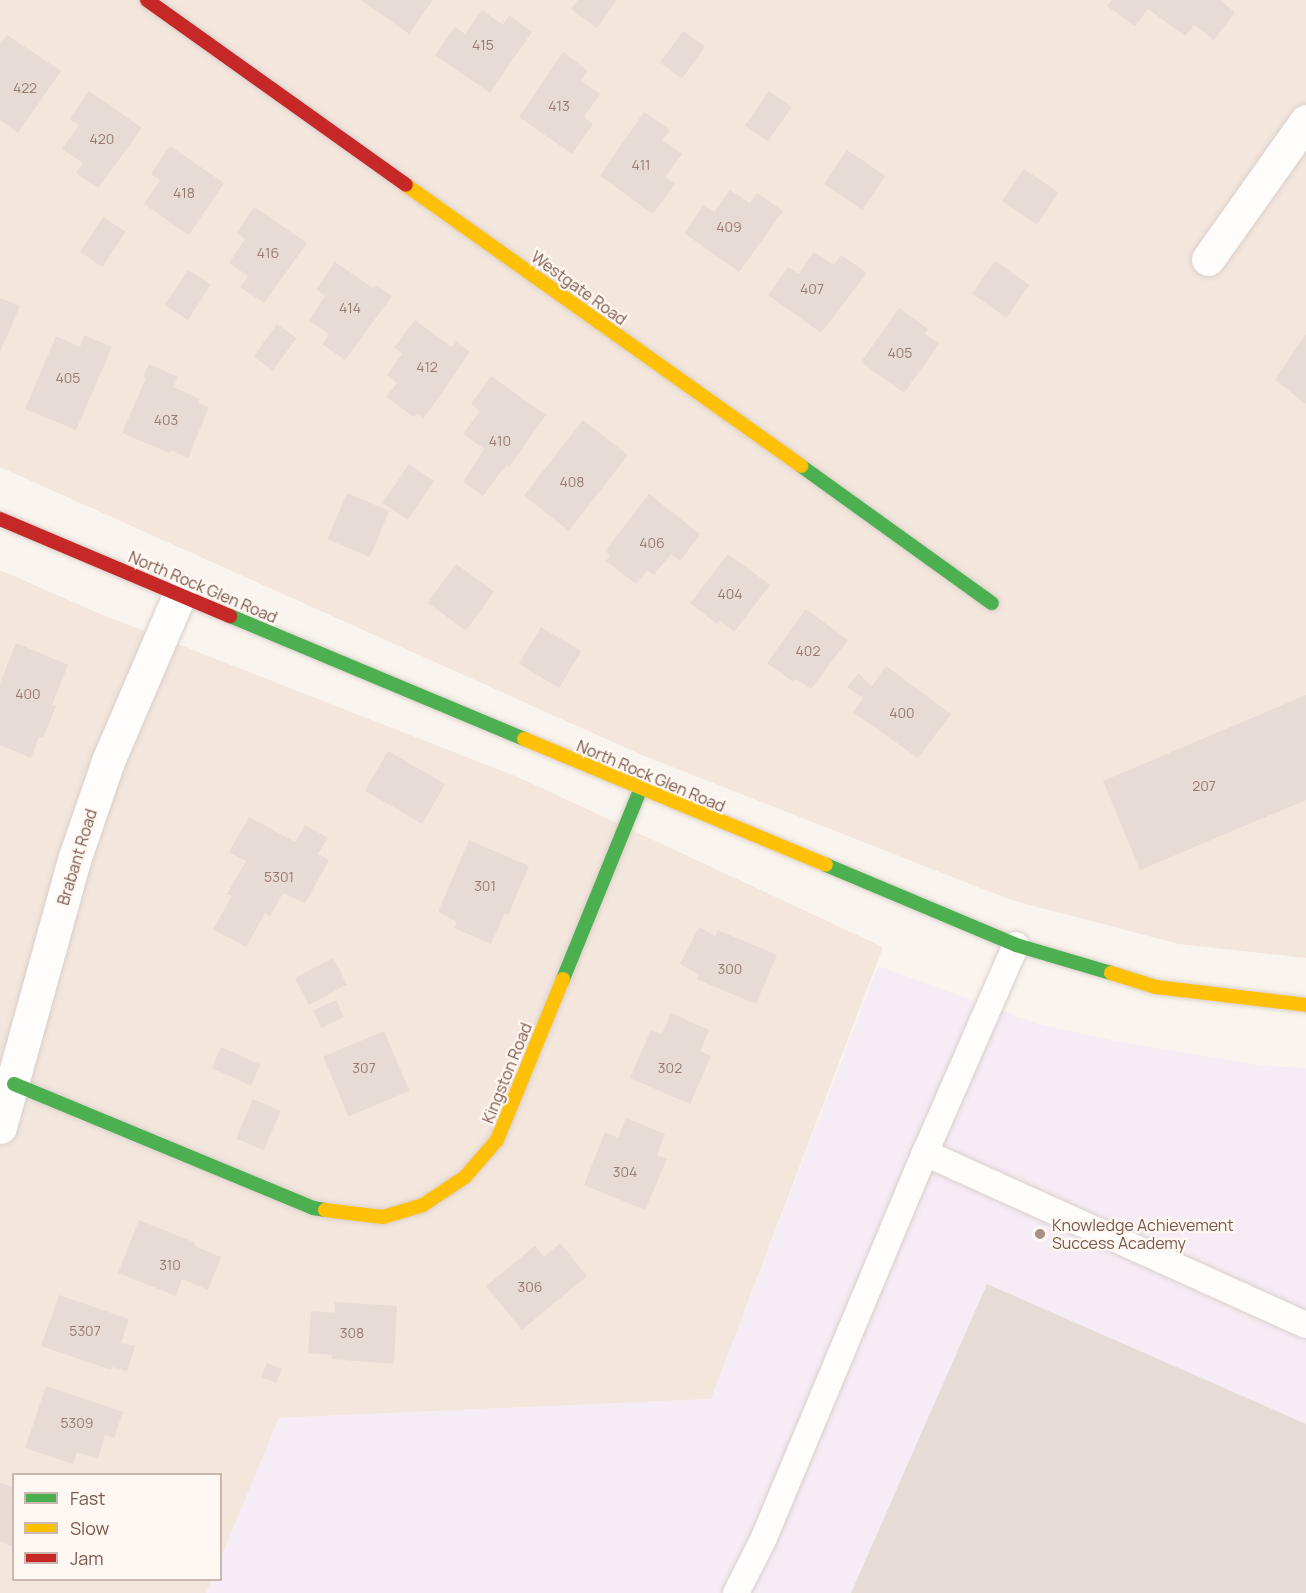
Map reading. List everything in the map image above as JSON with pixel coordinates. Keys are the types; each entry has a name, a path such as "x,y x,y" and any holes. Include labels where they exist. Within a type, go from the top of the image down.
{"street":[{"name":"Westgate Road","path":"147,0 992,603"},
{"path":"1208,258 1306,121"},
{"name":"North Rock Glen Road","path":"0,519 640,790 1016,945 1156,987 1306,1005"},
{"name":"Brabant Road","path":"0,1127 14,1084 79,846 108,761 179,595"},
{"name":"Kingston Road","path":"14,1084 313,1208 383,1217 423,1204 465,1177 497,1140 640,790"}],"lane":[{"path":"736,1593 763,1540 925,1153 1016,945"},
{"path":"925,1153 1306,1325"}],"shaded area":[{"path":"0,0 1306,0 1306,958 1179,944 1011,900 642,755 0,467"},
{"path":"0,570 98,613 520,778 883,947 711,1399 279,1418 222,1556 222,1473 12,1473 12,1581 212,1581 206,1593 0,1593"},
{"name":"Knowledge Achievement Success Academy","path":"878,966 1038,1024 1116,1041 1265,1066 1306,1068 1306,1593 206,1593 212,1581 222,1581 222,1556 279,1418 711,1399"}],"building":[{"path":"361,0 433,0 409,34"},
{"path":"578,0 617,0 597,28 571,9"},
{"path":"1112,0 1220,0 1235,12 1214,40 1194,25 1185,36 1148,9 1135,26 1107,6"},
{"path":"482,10 503,25 509,15 532,32 490,93 435,55 455,27 465,34"},
{"path":"683,31 705,47 682,78 660,63"},
{"path":"7,35 61,71 18,133 0,120 0,45"},
{"path":"563,52 588,71 581,81 600,94 584,117 593,124 572,154 519,117"},
{"path":"89,91 142,128 98,188 76,173 83,163 62,149 79,125 70,119"},
{"path":"769,91 792,107 768,141 745,125"},
{"path":"644,112 670,130 662,140 682,154 665,177 675,184 653,214 600,176"},
{"path":"170,146 224,183 189,235 144,204 160,180 151,174"},
{"path":"847,150 885,176 862,210 824,184"},
{"path":"1024,169 1059,192 1037,225 1002,201"},
{"path":"730,190 750,203 757,193 783,211 739,272 684,233 704,205 714,212"},
{"path":"254,207 307,243 264,303 240,287 248,276 229,263 245,239 236,233"},
{"path":"103,217 126,232 103,267 80,252"},
{"path":"814,252 834,265 841,255 867,273 821,333 768,295 788,267 799,274"},
{"path":"995,261 1029,285 1006,318 972,294"},
{"path":"335,262 373,288 376,285 392,296 345,360 322,344 329,334 309,320 325,296 316,289"},
{"path":"188,270 211,285 188,320 165,305"},
{"path":"0,298 20,306 0,352"},
{"path":"899,308 928,329 925,334 939,344 904,393 861,362"},
{"path":"415,320 452,347 456,342 470,352 424,418 417,413 414,417 386,397 397,383 387,375 402,354 394,347"},
{"path":"277,324 296,338 273,370 253,356"},
{"path":"1306,334 1306,404 1275,380"},
{"path":"84,335 112,347 76,430 25,409 56,336 80,347"},
{"path":"149,364 178,377 173,387 200,399 198,403 209,407 188,458 122,433 146,378 143,377"},
{"path":"491,376 546,415 509,467 507,465 483,496 463,482 484,449 463,434 480,411 471,404"},
{"path":"583,420 628,455 569,531 524,496"},
{"path":"409,464 434,481 408,520 383,503"},
{"path":"347,493 389,511 370,557 327,539"},
{"path":"649,494 700,534 680,561 671,554 654,575 647,571 636,584 606,561 611,556 605,551"},
{"path":"728,554 770,585 734,632 720,620 717,624 690,603"},
{"path":"456,564 494,592 466,630 428,603"},
{"path":"806,609 848,640 811,689 796,679 793,682 767,663"},
{"path":"541,627 581,651 559,688 519,664"},
{"path":"16,643 68,665 52,705 56,706 43,738 39,737 31,758 0,745 0,683"},
{"path":"886,666 951,714 918,758 853,712 863,698 847,687 858,673 872,686"},
{"path":"1306,695 1306,800 1140,870 1103,781"},
{"path":"388,751 445,784 422,824 365,791"},
{"path":"249,817 295,842 305,825 328,838 318,854 329,860 305,903 283,893 270,916 265,913 246,947 213,929 232,896 227,894 246,861 229,852"},
{"path":"469,840 529,866 508,915 505,913 491,944 454,928 457,922 438,912"},
{"path":"699,927 715,936 718,930 777,955 756,1004 696,979 699,975 680,964"},
{"path":"333,958 347,984 309,1005 295,978"},
{"path":"336,1000 344,1017 321,1028 313,1011"},
{"path":"671,1013 709,1030 700,1051 711,1056 690,1104 630,1078 651,1030 662,1034"},
{"path":"384,1031 409,1091 349,1117 323,1057"},
{"path":"221,1047 260,1064 251,1086 212,1068"},
{"path":"253,1099 281,1111 264,1150 236,1139"},
{"path":"626,1118 665,1134 657,1155 667,1159 645,1210 584,1185 605,1132 618,1138"},
{"path":"139,1220 196,1243 195,1246 221,1257 208,1290 182,1279 176,1296 118,1273"},
{"path":"560,1243 587,1276 522,1330 486,1286 535,1246 544,1257"},
{"path":"987,1284 1306,1424 1306,1593 851,1593"},
{"path":"59,1295 129,1319 121,1343 135,1346 127,1371 112,1367 111,1370 41,1346"},
{"path":"335,1302 397,1306 394,1364 332,1359 332,1355 308,1353 311,1311 335,1313"},
{"path":"267,1363 282,1369 276,1383 261,1377"},
{"path":"46,1386 123,1412 114,1438 105,1435 98,1459 77,1452 73,1464 25,1448"},
{"path":"0,1482 12,1487 12,1546 0,1541"}],"traffic: fast":[{"path":"801,466 992,603"},
{"path":"230,616 524,739"},
{"path":"563,979 640,790"},
{"path":"826,865 1016,945 1111,973"},
{"path":"14,1084 313,1208 325,1210"}],"traffic: slow":[{"path":"406,185 801,466"},
{"path":"524,739 826,865"},
{"path":"1111,973 1156,987 1306,1005"},
{"path":"325,1210 383,1217 423,1205 465,1177 497,1140 563,979"}],"traffic: jam":[{"path":"147,0 406,185"},
{"path":"0,519 230,616"}],"place":[{"name":"Knowledge Achievement Success Academy","path":"1040,1234"}]}
